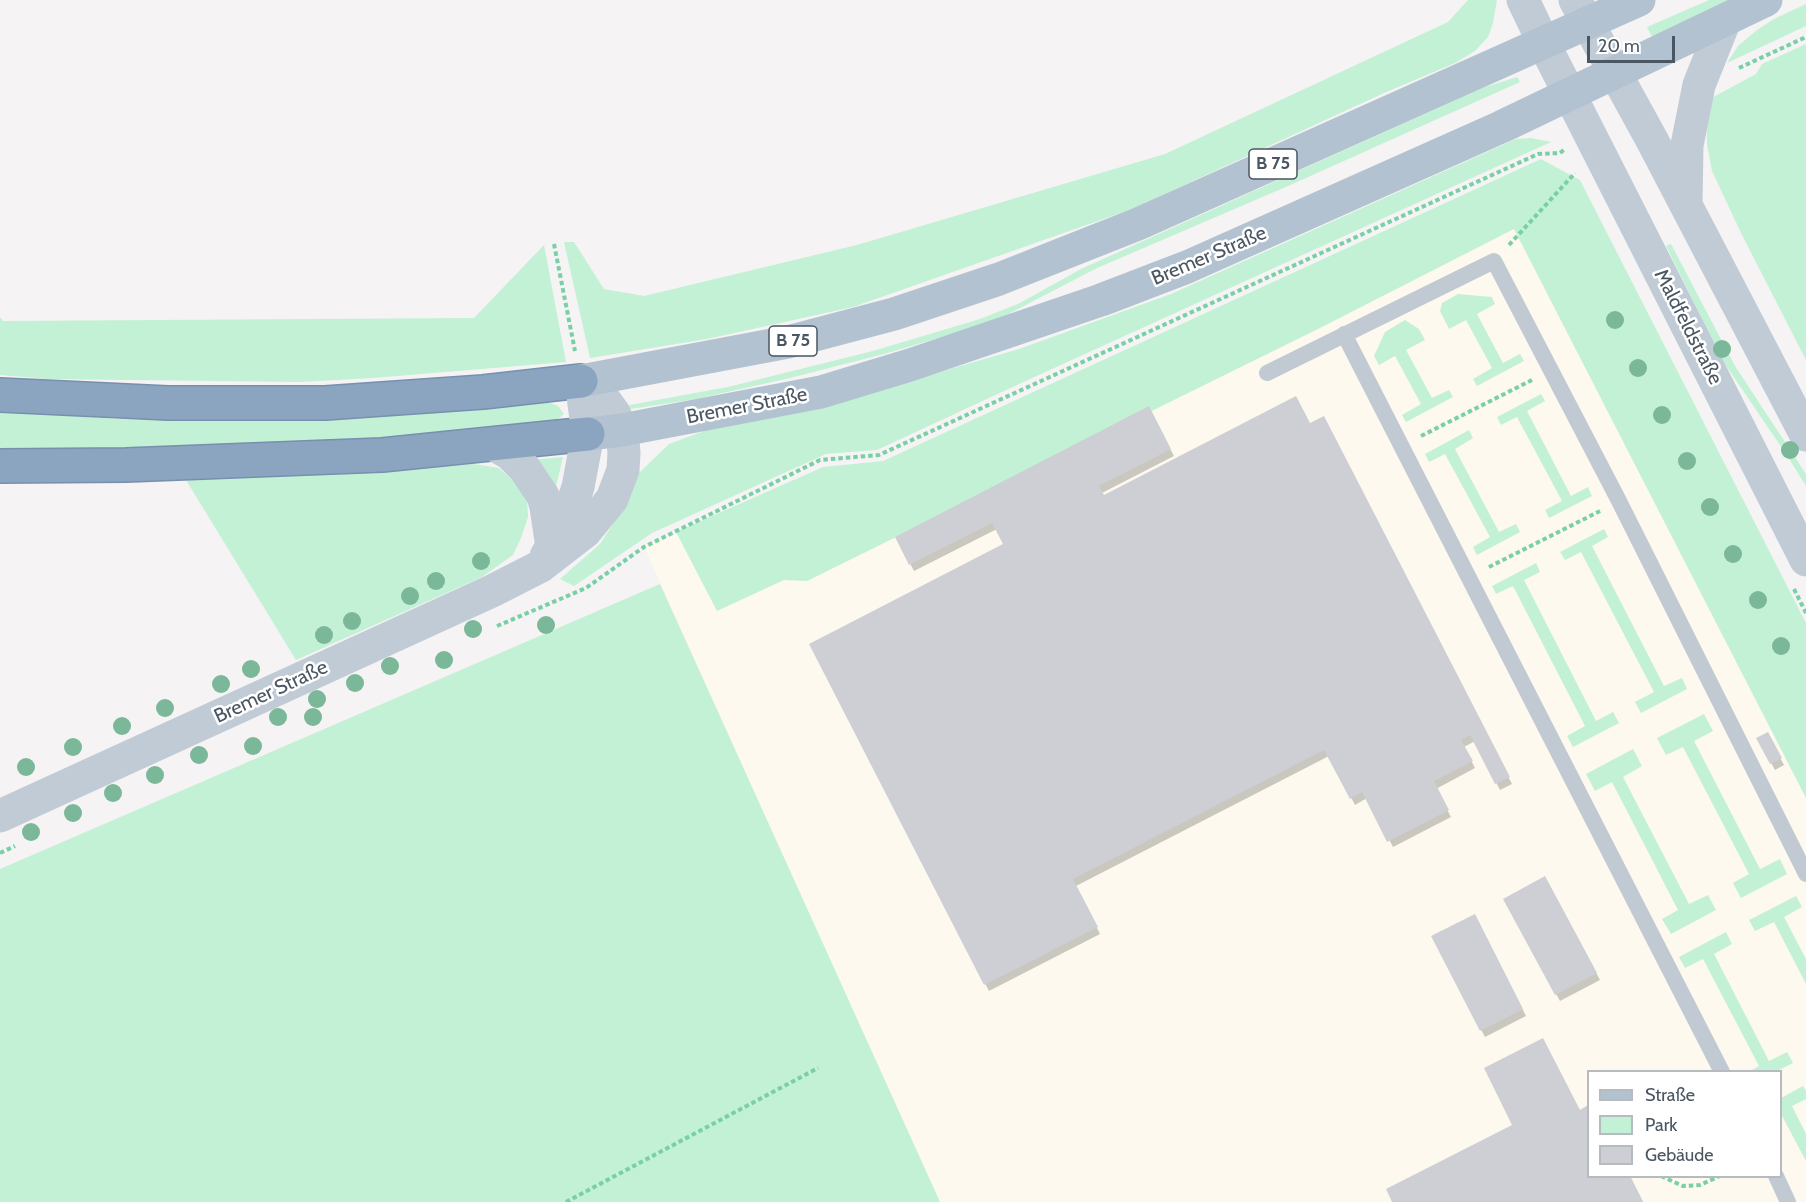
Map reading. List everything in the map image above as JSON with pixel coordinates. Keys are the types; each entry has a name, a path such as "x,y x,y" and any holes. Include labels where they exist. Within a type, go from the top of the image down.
{"highway":[{"path":"0,395 168,404 315,403 483,392 582,381"},
{"path":"0,466 126,465 382,455 588,434"}],"main road":[{"name":"Maldfeldstraße","path":"1523,0 1806,560"},
{"name":"B 75","path":"582,381 788,342 894,314 999,279 1138,224 1544,44 1582,12 1639,0"},
{"name":"Bremer Straße","path":"588,434 622,430 821,392 910,365 1101,300 1187,267 1570,95 1766,0"},
{"path":"1582,12 1806,435"},
{"path":"1686,207 1687,146 1697,95 1710,52 1725,20"},
{"path":"546,556 566,522 578,487 588,434 582,381"},
{"name":"Bremer Straße","path":"0,816 481,596 585,532 612,499 623,470 624,453 622,430 606,402 592,387 582,381"},
{"path":"493,444 510,454 525,469 543,496 546,507 546,556"}],"lane":[{"path":"1267,373 1494,261 1619,501 1806,874"},
{"path":"1344,334 1721,1070"},
{"path":"1777,1178 1788,1202"}],"path":[{"path":"1732,71 1806,37"},
{"path":"586,588 644,547 820,460 879,455 1538,154 1560,153"},
{"path":"1494,261 1578,171"},
{"path":"554,244 582,381"},
{"path":"1401,446 1551,370"},
{"path":"1468,578 1619,501"},
{"path":"566,1202 818,1068"},
{"path":"1665,1178 1683,1186 1700,1185 1716,1178"}],"shaded area":[{"path":"1541,159 1580,180 1806,623 1806,1202 940,1202 644,547 823,467 883,461"}],"green space":[{"path":"1468,0 1497,0 1488,37 1475,51 1455,63 1384,93 1132,209 853,307 707,339 590,358 564,242 574,242 604,289 644,296 857,245 1165,154 1448,22"},
{"path":"1709,0 1735,0 1653,39 1647,27"},
{"path":"1806,4 1806,26 1727,63 1738,46 1757,30"},
{"path":"1806,44 1806,360 1712,171 1707,144 1706,101 1756,74 1762,64"},
{"path":"1517,77 1520,82 1288,186 1097,268 993,322 884,354 790,378 696,399 624,410 624,406 728,387 873,351 980,319 1018,304 1081,269 1482,88"},
{"path":"1531,138 1551,142 877,450 826,454 652,533 574,586 560,579 600,544 627,502 639,473 669,444 707,430 916,379 1019,349 1171,294 1516,139"},
{"path":"1541,159 1580,180 1806,623 1806,798 1514,229 1322,327 807,581 784,580 717,611 676,532 823,467 883,461"},
{"path":"1671,244 1735,366 1806,474 1806,486 1723,361 1666,246"},
{"path":"544,245 566,362 299,382 48,379 0,375 0,317 3,321 474,318"},
{"path":"1458,294 1492,297 1495,304 1477,314 1503,363 1520,354 1524,361 1477,386 1473,379 1492,368 1466,320 1449,329 1440,311 1442,303"},
{"path":"1405,320 1419,329 1425,340 1406,350 1432,398 1449,390 1453,397 1406,422 1402,415 1421,404 1395,356 1379,365 1374,356 1385,332"},
{"path":"1541,394 1545,401 1527,411 1571,496 1588,487 1592,496 1549,518 1545,510 1562,501 1517,417 1501,425 1497,417"},
{"path":"543,400 558,406 564,414 558,419 516,426 321,443 119,448 0,448 0,411 118,419 253,421 387,415"},
{"path":"1469,430 1473,438 1455,449 1499,532 1516,524 1520,532 1477,555 1473,547 1490,537 1445,454 1429,462 1425,454"},
{"path":"563,457 554,495 531,460"},
{"path":"474,464 499,468 516,483 527,498 528,517 513,555 482,577 296,660 186,480"},
{"path":"1604,529 1608,537 1592,546 1664,686 1682,678 1687,689 1641,713 1635,702 1654,692 1581,552 1565,560 1560,552"},
{"path":"1536,563 1540,572 1524,580 1596,721 1613,712 1619,723 1573,747 1567,736 1585,726 1513,586 1496,594 1492,586"},
{"path":"660,584 940,1202 0,1202 0,869"},
{"path":"1704,714 1713,731 1694,741 1760,869 1780,859 1787,874 1741,898 1733,883 1749,874 1683,747 1666,755 1657,738"},
{"path":"1633,749 1642,766 1623,777 1689,904 1708,895 1716,910 1671,934 1662,919 1678,910 1612,782 1595,791 1586,774"},
{"path":"1796,896 1802,907 1784,917 1806,959 1806,984 1774,922 1755,931 1749,920"},
{"path":"1726,932 1732,944 1714,954 1769,1061 1787,1052 1793,1063 1779,1070 1752,1070 1759,1066 1703,959 1685,968 1679,957"},
{"path":"1803,1086 1806,1091 1806,1099 1792,1106 1806,1134 1806,1161 1782,1116 1782,1097"}],"building":[{"path":"1296,396 1310,423 1324,416 1510,777 1495,784 1470,735 1461,740 1473,761 1434,781 1449,810 1387,842 1362,792 1350,799 1324,750 1073,879 1098,927 984,985 809,644 1003,544 992,523 909,565 895,537 1149,406 1171,449 1099,486 1104,495"},
{"path":"1768,732 1782,758 1770,764 1756,738"},
{"path":"1545,876 1597,973 1555,995 1503,899"},
{"path":"1475,914 1523,1009 1480,1031 1431,936"},
{"path":"1543,1038 1580,1110 1587,1106 1587,1178 1631,1178 1643,1202 1392,1202 1386,1189 1512,1125 1484,1068"}]}
